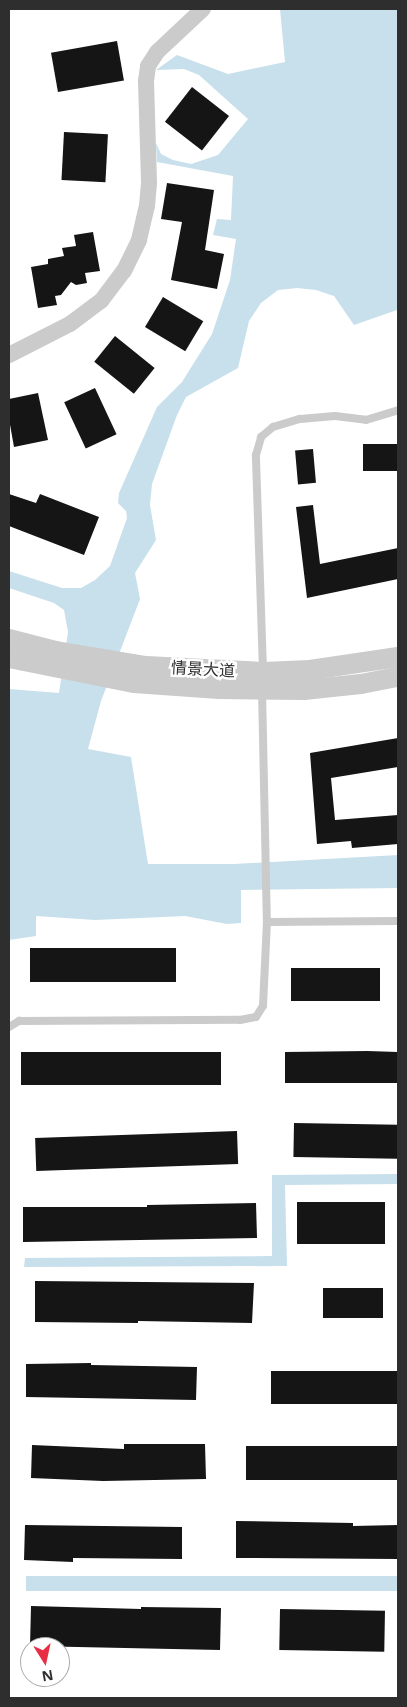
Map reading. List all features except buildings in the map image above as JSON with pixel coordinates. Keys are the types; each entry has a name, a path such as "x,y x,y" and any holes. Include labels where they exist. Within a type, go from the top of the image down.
{"street":[{"path":"9,355 70,324 100,301 124,271 139,240 147,206 149,182 146,82 148,66 157,52 203,9"},
{"name":"情景大道","path":"9,639 54,659"},
{"name":"情景大道","path":"263,682 319,669 398,657"},
{"name":"情景大道","path":"9,658 54,659 136,674 263,682 304,690 361,684 398,677"}],"lane":[{"path":"9,1027 19,1021 240,1020 256,1017 263,1006 266,903 263,682 256,455 261,437 273,426 300,419 334,416 366,420 398,410"},
{"path":"266,922 398,921"}],"water":[{"path":"280,9 398,9 397,310 354,325 334,296 316,290 297,288 278,290 261,303 249,321 238,368 186,397 177,415 152,484 150,505 156,540 135,573 140,599 101,701 88,749 131,757 148,864 234,864 398,855 398,888 241,890 241,923 227,924 185,916 95,920 36,916 36,936 9,940 9,689 59,693 68,632 64,610 54,603 9,588 9,571 62,588 81,588 95,580 110,566 127,518 126,511 118,503 119,493 157,407 182,382 212,334 230,280 236,239 213,235 217,219 231,220 233,176 157,162 156,143 161,154 173,160 191,164 218,155 248,119 199,75 184,69 156,70 177,55 228,74 285,62"},
{"path":"398,1174 398,1184 285,1185 287,1266 24,1267 25,1258 272,1256 272,1175"},
{"path":"26,1576 398,1576 398,1591 26,1591"}]}
